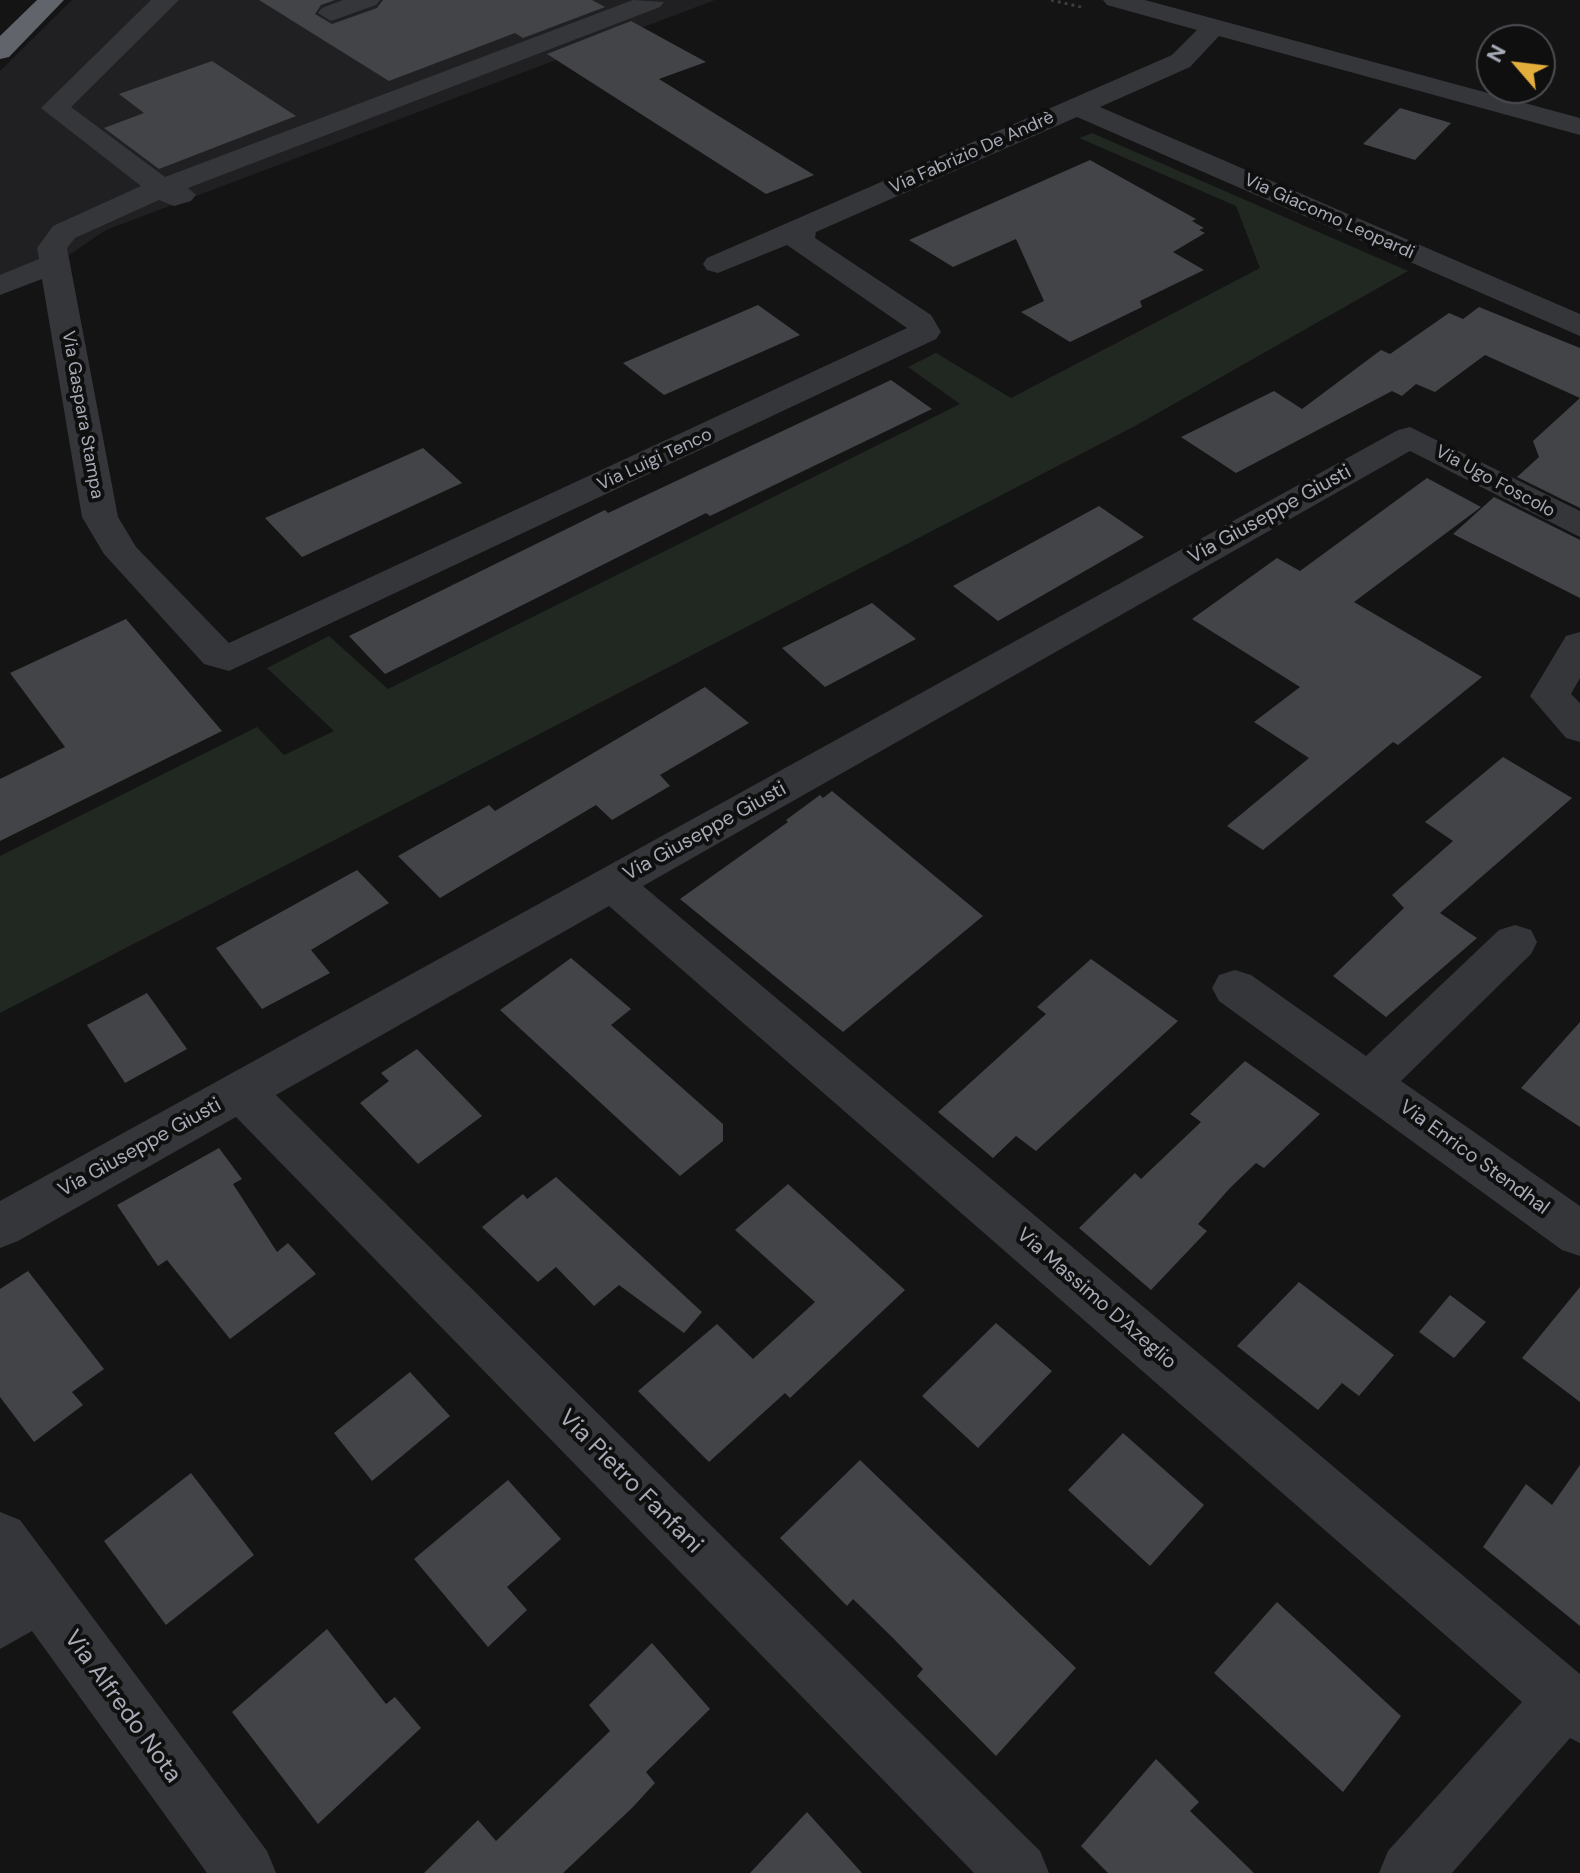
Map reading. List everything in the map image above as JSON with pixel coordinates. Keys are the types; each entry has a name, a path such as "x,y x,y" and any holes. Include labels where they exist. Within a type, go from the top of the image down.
{"highway":[{"path":"0,51 51,0"}],"street":[{"path":"166,0 55,108 168,192"},
{"path":"331,13 367,0"},
{"path":"1116,0 1215,26 1476,83"},
{"path":"1190,0 1476,83"},
{"path":"0,286 53,256 64,232 91,217 168,192 664,6"},
{"name":"Via Fabrizio De Andrè","path":"718,264 1181,61 1215,26"},
{"path":"1556,97 1580,104"},
{"path":"1527,104 1580,127"},
{"name":"Via Giacomo Leopardi","path":"1077,107 1580,326"},
{"name":"Via Luigi Tenco","path":"229,658 925,332 920,322 800,241 801,228"},
{"name":"Via Gaspara Stampa","path":"53,256 100,517 122,554 218,655 229,658"},
{"name":"Via Ugo Foscolo","path":"1410,437 1580,526"},
{"name":"Via Giuseppe Giusti","path":"0,1226 1410,437"},
{"path":"1580,645 1550,696 1580,728"},
{"name":"Via Massimo D'Azeglio","path":"612,884 1572,1707"},
{"path":"1369,1082 1515,942"},
{"name":"Via Enrico Stendhal","path":"1235,988 1580,1234"},
{"name":"Via Pietro Fanfani","path":"241,1091 1018,1873"},
{"name":"Via Alfredo Nota","path":"0,1540 18,1605 245,1873"},
{"path":"1410,1873 1572,1707"}],"shaded area":[{"path":"72,0 715,0 106,230 38,276 0,291 0,71"},
{"path":"1092,133 1408,271 1135,426 0,1013 0,856 257,727 284,755 334,731 267,668 329,636 388,689 960,404 908,367 936,353 1011,398 1260,268 1236,206 1079,138"}],"building":[{"path":"259,0 335,0 321,5 315,14 332,24 377,8 383,0 592,0 605,7 523,38 515,33 389,81"},
{"path":"631,21 706,62 659,79 814,175 766,194 547,54"},
{"path":"212,61 296,116 159,169 104,128 144,113 119,94"},
{"path":"1400,108 1451,123 1415,160 1363,144"},
{"path":"1090,160 1196,219 1192,221 1204,228 1199,230 1205,233 1173,252 1204,270 1140,301 1142,307 1070,342 1021,312 1044,301 1016,239 953,267 909,240"},
{"path":"758,305 800,335 664,395 623,363"},
{"path":"1479,307 1580,348 1580,398 1485,355 1435,392 1416,384 1402,396 1392,391 1236,473 1181,437 1274,391 1302,409 1381,350 1390,354 1449,313 1463,319"},
{"path":"891,380 932,409 710,516 706,513 385,674 349,636 605,510 608,513"},
{"path":"1580,398 1580,508 1517,477 1539,457 1533,441"},
{"path":"423,448 462,483 302,557 265,518"},
{"path":"1427,478 1481,507 1354,602 1482,677 1398,745 1393,742 1263,850 1227,826 1309,758 1254,722 1300,687 1192,619 1277,558 1300,571"},
{"path":"1494,497 1580,540 1580,598 1453,534"},
{"path":"1099,506 1144,537 998,621 953,586"},
{"path":"872,603 916,639 825,687 782,648"},
{"path":"126,619 222,731 0,841 0,779 65,747 10,673"},
{"path":"705,687 749,723 660,775 670,786 612,820 596,805 440,898 398,856 489,805 495,811"},
{"path":"1503,757 1572,798 1440,913 1477,938 1386,1017 1333,976 1404,908 1392,895 1453,841 1425,822"},
{"path":"832,791 983,916 843,1032 680,899 788,822 786,820 820,795 823,798"},
{"path":"357,870 389,903 311,950 330,973 262,1009 216,948"},
{"path":"571,958 631,1009 611,1025 723,1124 723,1141 680,1176 500,1010"},
{"path":"1091,959 1178,1021 1036,1151 1016,1136 993,1158 938,1112 1046,1014 1037,1007"},
{"path":"147,993 187,1049 125,1083 87,1025"},
{"path":"1580,1022 1580,1127 1521,1088"},
{"path":"417,1049 482,1116 418,1164 360,1103 389,1081 381,1073"},
{"path":"1245,1061 1320,1114 1264,1168 1256,1163 1230,1188 1198,1224 1207,1231 1151,1290 1079,1228 1135,1173 1141,1179 1201,1122 1190,1114"},
{"path":"219,1148 242,1179 233,1184 277,1252 288,1243 316,1274 230,1339 167,1260 158,1266 117,1205"},
{"path":"556,1177 702,1312 684,1333 619,1285 594,1306 556,1267 538,1282 482,1227 523,1194 527,1199"},
{"path":"788,1184 905,1290 790,1398 785,1393 709,1462 638,1391 717,1324 753,1359 815,1302 735,1230"},
{"path":"28,1271 104,1369 72,1392 83,1405 34,1442 0,1397 0,1289"},
{"path":"1299,1282 1394,1355 1359,1396 1342,1383 1318,1410 1237,1346"},
{"path":"1580,1287 1580,1402 1522,1358"},
{"path":"1450,1295 1486,1322 1454,1358 1419,1332"},
{"path":"996,1323 1052,1371 978,1448 922,1396"},
{"path":"410,1372 450,1416 372,1481 334,1433"},
{"path":"1123,1433 1204,1505 1150,1566 1068,1490"},
{"path":"860,1460 1076,1668 996,1756 917,1676 923,1669 893,1638 853,1599 847,1606 780,1538"},
{"path":"1580,1465 1580,1626 1483,1547 1526,1484 1552,1505"},
{"path":"191,1473 254,1555 166,1625 104,1541"},
{"path":"508,1480 561,1539 507,1587 527,1610 488,1647 414,1559"},
{"path":"1277,1602 1401,1716 1343,1792 1214,1673"},
{"path":"327,1629 386,1704 395,1697 421,1728 318,1824 232,1712"},
{"path":"652,1643 710,1709 646,1772 655,1783 632,1808 563,1873 424,1873 478,1820 496,1841 610,1731 589,1705"},
{"path":"1156,1759 1199,1802 1190,1811 1254,1873 1108,1873 1081,1846"},
{"path":"807,1812 862,1873 750,1873"}]}
